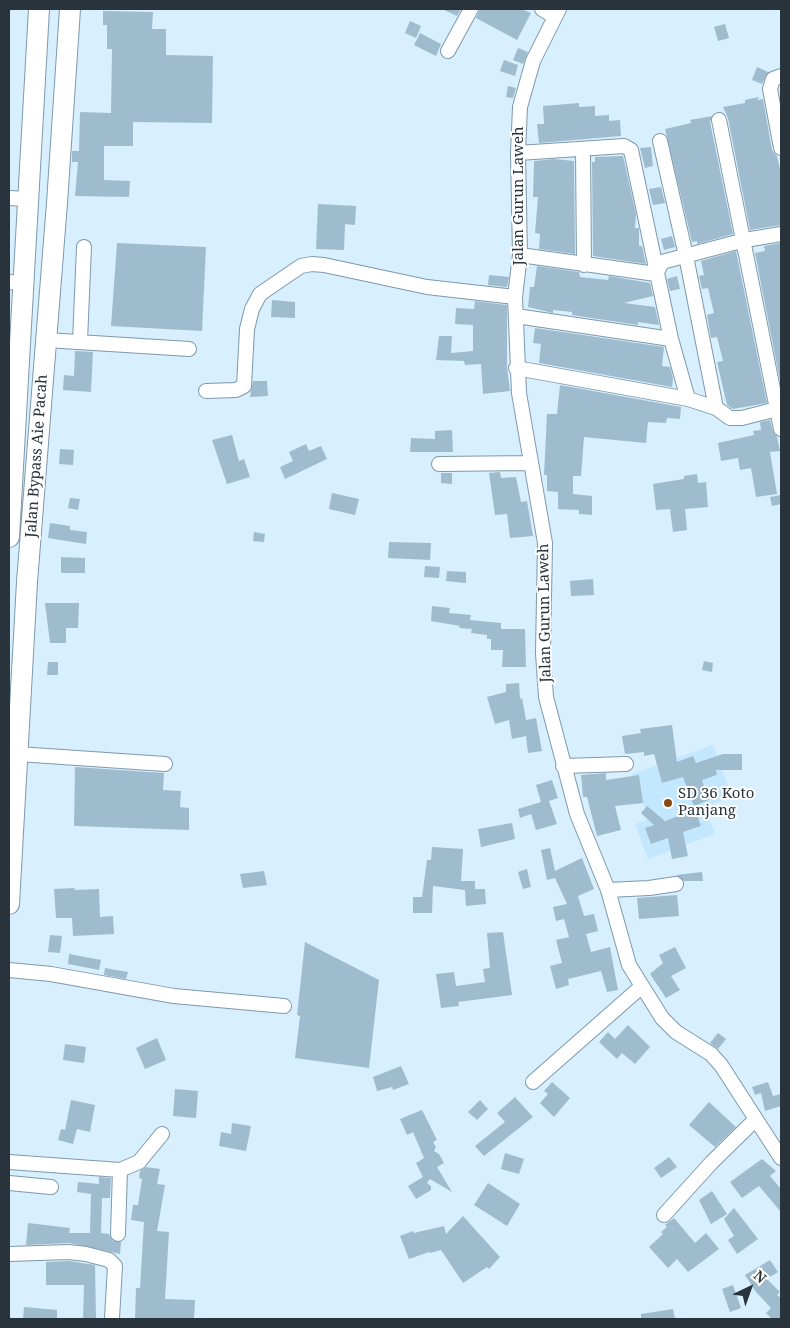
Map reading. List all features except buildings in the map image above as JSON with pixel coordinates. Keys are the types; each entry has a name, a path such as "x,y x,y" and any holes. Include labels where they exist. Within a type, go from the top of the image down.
{"highway":[{"path":"9,536 18,198 39,9"},
{"name":"Jalan Bypass Aie Pacah","path":"9,904 18,754 14,695 46,340 70,9"}],"street":[{"path":"448,51 471,9"},
{"path":"542,9 557,13"},
{"name":"Jalan Gurun Laweh","path":"557,13 525,84 520,106 518,153 520,255 515,297 516,368 545,543 543,653 546,697 577,814 608,890 628,965 662,1018 676,1032 711,1054 721,1064 781,1158"},
{"path":"781,76 773,80 770,89 781,148"},
{"path":"719,120 779,409 781,429"},
{"path":"660,140 686,256 716,408"},
{"path":"518,153 624,146 631,150 670,339 688,399"},
{"path":"583,150 584,265"},
{"path":"656,274 662,262 745,240 781,234"},
{"path":"80,342 84,247"},
{"path":"520,255 656,274"},
{"path":"206,391 236,390 244,386 247,329 252,309 260,294 301,266 312,264 324,265 427,287 515,297"},
{"path":"516,316 670,339"},
{"path":"46,340 189,349"},
{"path":"516,368 688,399 716,408 730,418 742,418 779,409"},
{"path":"440,464 531,464"},
{"path":"18,754 165,764"},
{"path":"563,766 626,764"},
{"path":"608,890 649,888 676,884"},
{"path":"9,970 51,974 174,996 284,1006"},
{"path":"533,1082 641,987"},
{"path":"664,1215 712,1162 755,1120"},
{"path":"9,1162 120,1170 140,1162 162,1134"},
{"path":"118,1234 120,1170"},
{"path":"9,1183 51,1187"},
{"path":"9,1254 69,1252 109,1260 115,1266 112,1318"}],"shaded area":[{"name":"SD 36 Koto Panjang","path":"713,745 732,797 705,807 715,834 648,859 635,824 649,819 632,774","holes":["693,756 696,763 711,758 717,775 702,780 709,800 694,806 678,762","672,762 677,779 662,783 657,766","695,809 701,826 651,844 645,828"]}],"place":[{"name":"SD 36 Koto Panjang","path":"668,803"}]}
